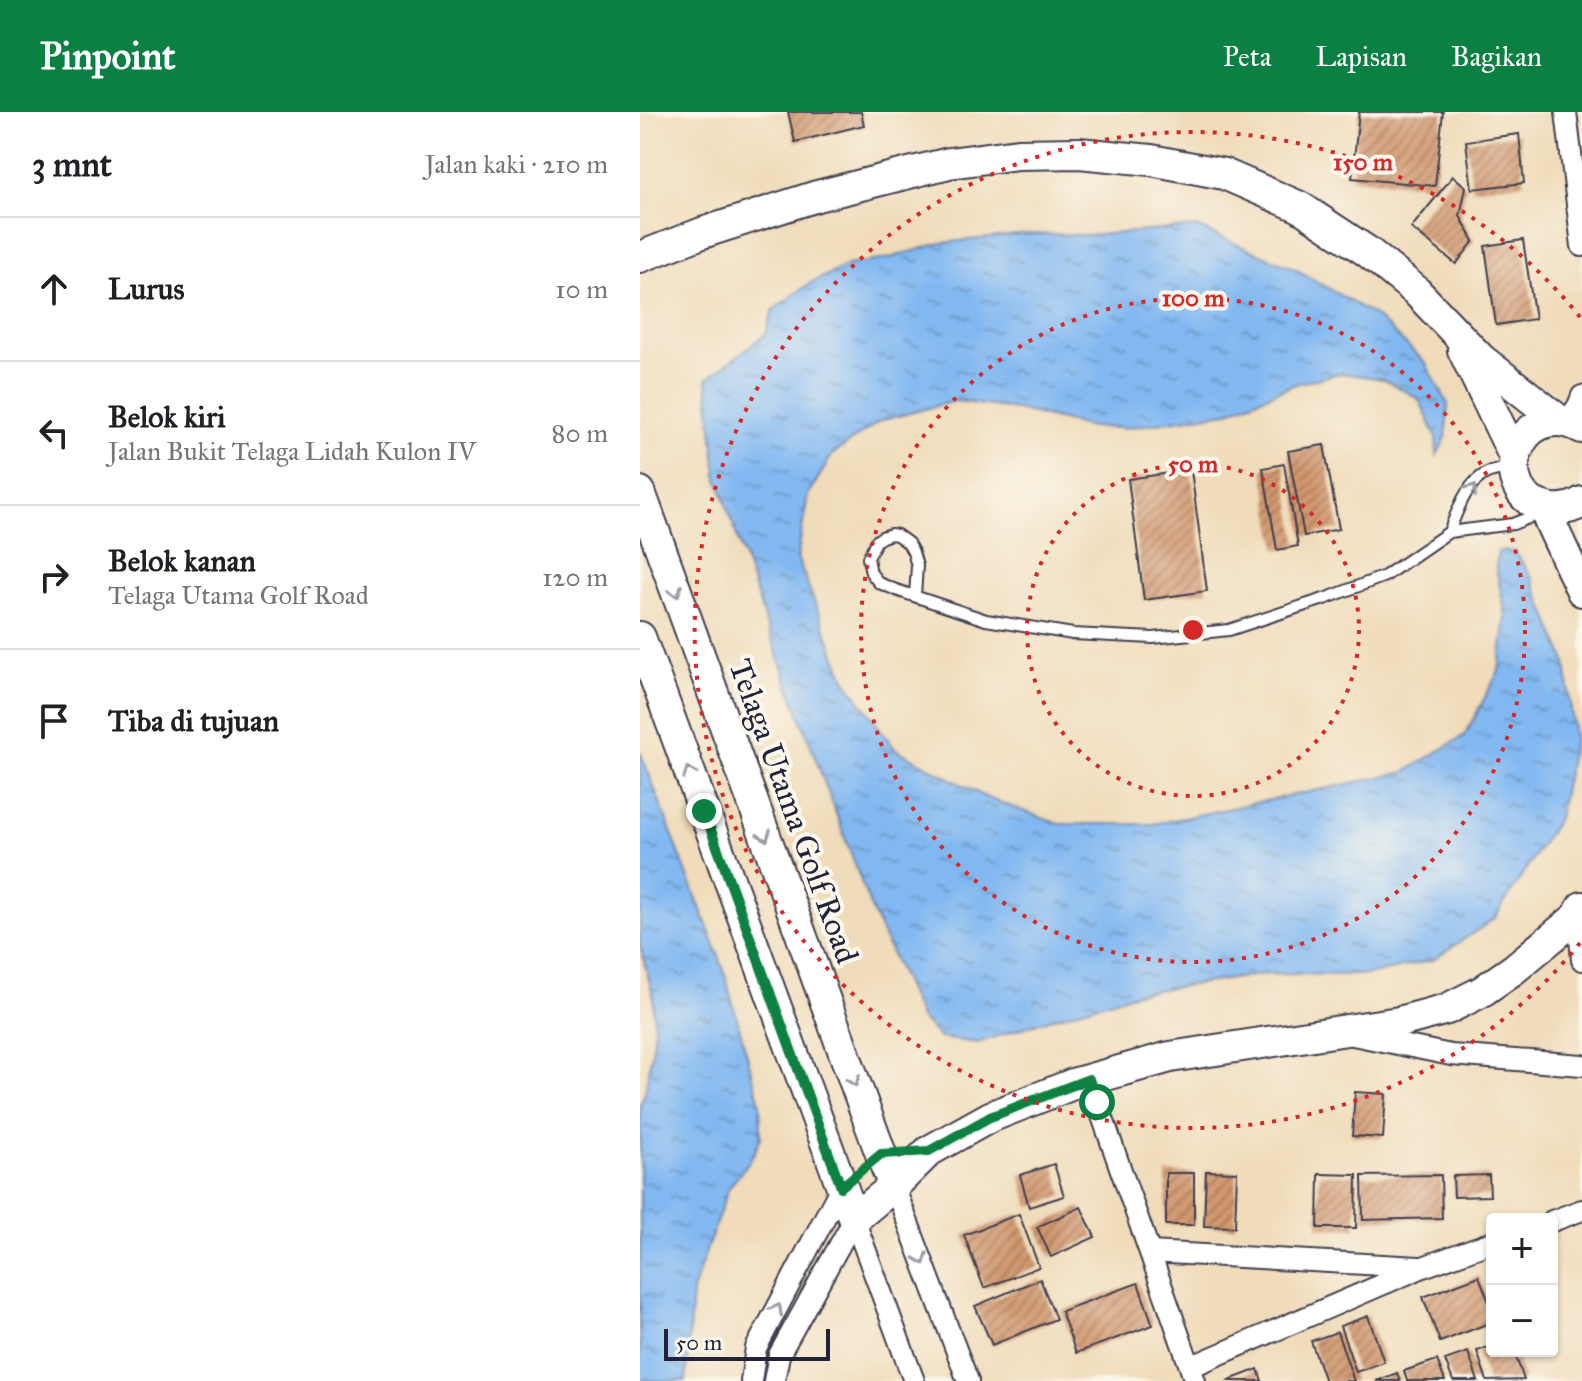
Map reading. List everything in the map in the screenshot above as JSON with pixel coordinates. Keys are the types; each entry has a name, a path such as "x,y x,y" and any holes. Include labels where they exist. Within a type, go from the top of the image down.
{"main road":[{"path":"640,257 702,233 817,196 949,163 1018,154 1079,153 1151,160 1224,174 1300,207 1368,252 1415,290 1481,359 1569,423"},
{"path":"1454,331 1514,462 1519,487 1531,501 1541,506 1560,510 1582,502"},
{"path":"1514,462 1520,442 1531,430 1545,423 1569,423"},
{"name":"Telaga Utama Golf Road","path":"640,492 894,1186"},
{"path":"1541,506 1582,591"},
{"path":"640,637 854,1219 894,1186 929,1151 990,1117 1089,1079 1170,1057 1399,1022 1447,1009 1481,992 1514,969 1580,912"},
{"path":"841,1187 881,1154 929,1151"}],"street":[{"path":"1566,112 1582,246"},
{"path":"1569,423 1582,396"},
{"path":"1580,912 1582,960"},
{"path":"1337,1032 1451,1055 1582,1065"},
{"path":"1089,1079 1193,1374 1423,1267 1486,1244"},
{"path":"894,1186 968,1381"},
{"path":"751,1381 756,1348 841,1187"},
{"path":"1558,1219 1582,1210"},
{"path":"774,1381 779,1355 854,1219"},
{"path":"854,1219 914,1381"},
{"path":"1150,1252 1423,1267"}],"lane":[{"path":"1449,532 1473,484 1487,473 1514,462"},
{"path":"915,596 917,566 908,543 897,535 882,537 876,541 868,558 871,573 879,583 915,596 986,620 1073,634 1153,638 1229,630 1385,576 1449,532 1513,524 1528,518 1541,506"}],"water":[{"path":"1196,227 1294,268 1375,316 1425,362 1448,404 1446,438 1437,455 1436,436 1419,399 1383,379 1341,373 1295,384 1227,412 1124,428 1091,427 1015,409 955,401 880,421 833,454 808,495 797,558 845,679 895,749 985,797 1059,824 1154,824 1405,772 1465,735 1499,671 1506,617 1496,567 1498,551 1515,551 1532,578 1566,662 1574,738 1558,818 1495,918 1433,960 1367,975 1265,974 1136,993 977,1043 940,1038 920,1018 871,908 766,624 717,476 707,379 766,334 773,310 810,283 848,265 886,259 941,243 1027,234 1095,235"},
{"path":"640,751 723,967 760,1103 761,1137 753,1156 728,1189 692,1291 686,1381 640,1381 640,1104 654,1039 653,995 640,946"}],"building":[{"path":"788,112 861,112 864,125 795,142"},
{"path":"1359,112 1443,112 1435,186 1352,178"},
{"path":"1519,134 1524,183 1472,189 1466,141"},
{"path":"1453,176 1466,187 1460,216 1474,241 1456,264 1411,228"},
{"path":"1523,240 1535,319 1496,325 1485,246"},
{"path":"1324,445 1339,529 1304,536 1288,451"},
{"path":"1284,464 1298,546 1277,550 1263,468"},
{"path":"1191,470 1207,591 1144,600 1128,479"},
{"path":"1355,1092 1386,1094 1383,1138 1352,1136"},
{"path":"1054,1164 1064,1196 1029,1207 1020,1175"},
{"path":"1206,1171 1237,1172 1235,1227 1204,1226"},
{"path":"1166,1173 1194,1173 1194,1225 1166,1225"},
{"path":"1319,1174 1357,1175 1356,1228 1318,1228"},
{"path":"1441,1175 1442,1218 1363,1220 1362,1176"},
{"path":"1489,1175 1490,1196 1454,1197 1453,1176"},
{"path":"1081,1207 1095,1237 1051,1257 1037,1227"},
{"path":"1019,1214 1039,1267 984,1288 964,1235"},
{"path":"1479,1276 1486,1294 1486,1324 1440,1342 1423,1297"},
{"path":"1040,1279 1056,1319 992,1345 975,1306"},
{"path":"1138,1283 1153,1325 1076,1353 1061,1311"},
{"path":"1368,1316 1384,1362 1356,1372 1340,1326"},
{"path":"1337,1332 1354,1381 1325,1381 1311,1341"},
{"path":"1486,1348 1486,1357 1516,1357 1524,1380 1487,1381 1477,1351"},
{"path":"1468,1352 1478,1381 1453,1381 1445,1360"},
{"path":"1437,1360 1445,1381 1407,1381 1404,1371"},
{"path":"1258,1369 1262,1381 1227,1381"},
{"path":"1397,1373 1400,1381 1376,1381"}],"route":[{"path":"704,811 841,1187 881,1154 929,1151 990,1117 1073,1084 1089,1079 1097,1102"}]}
